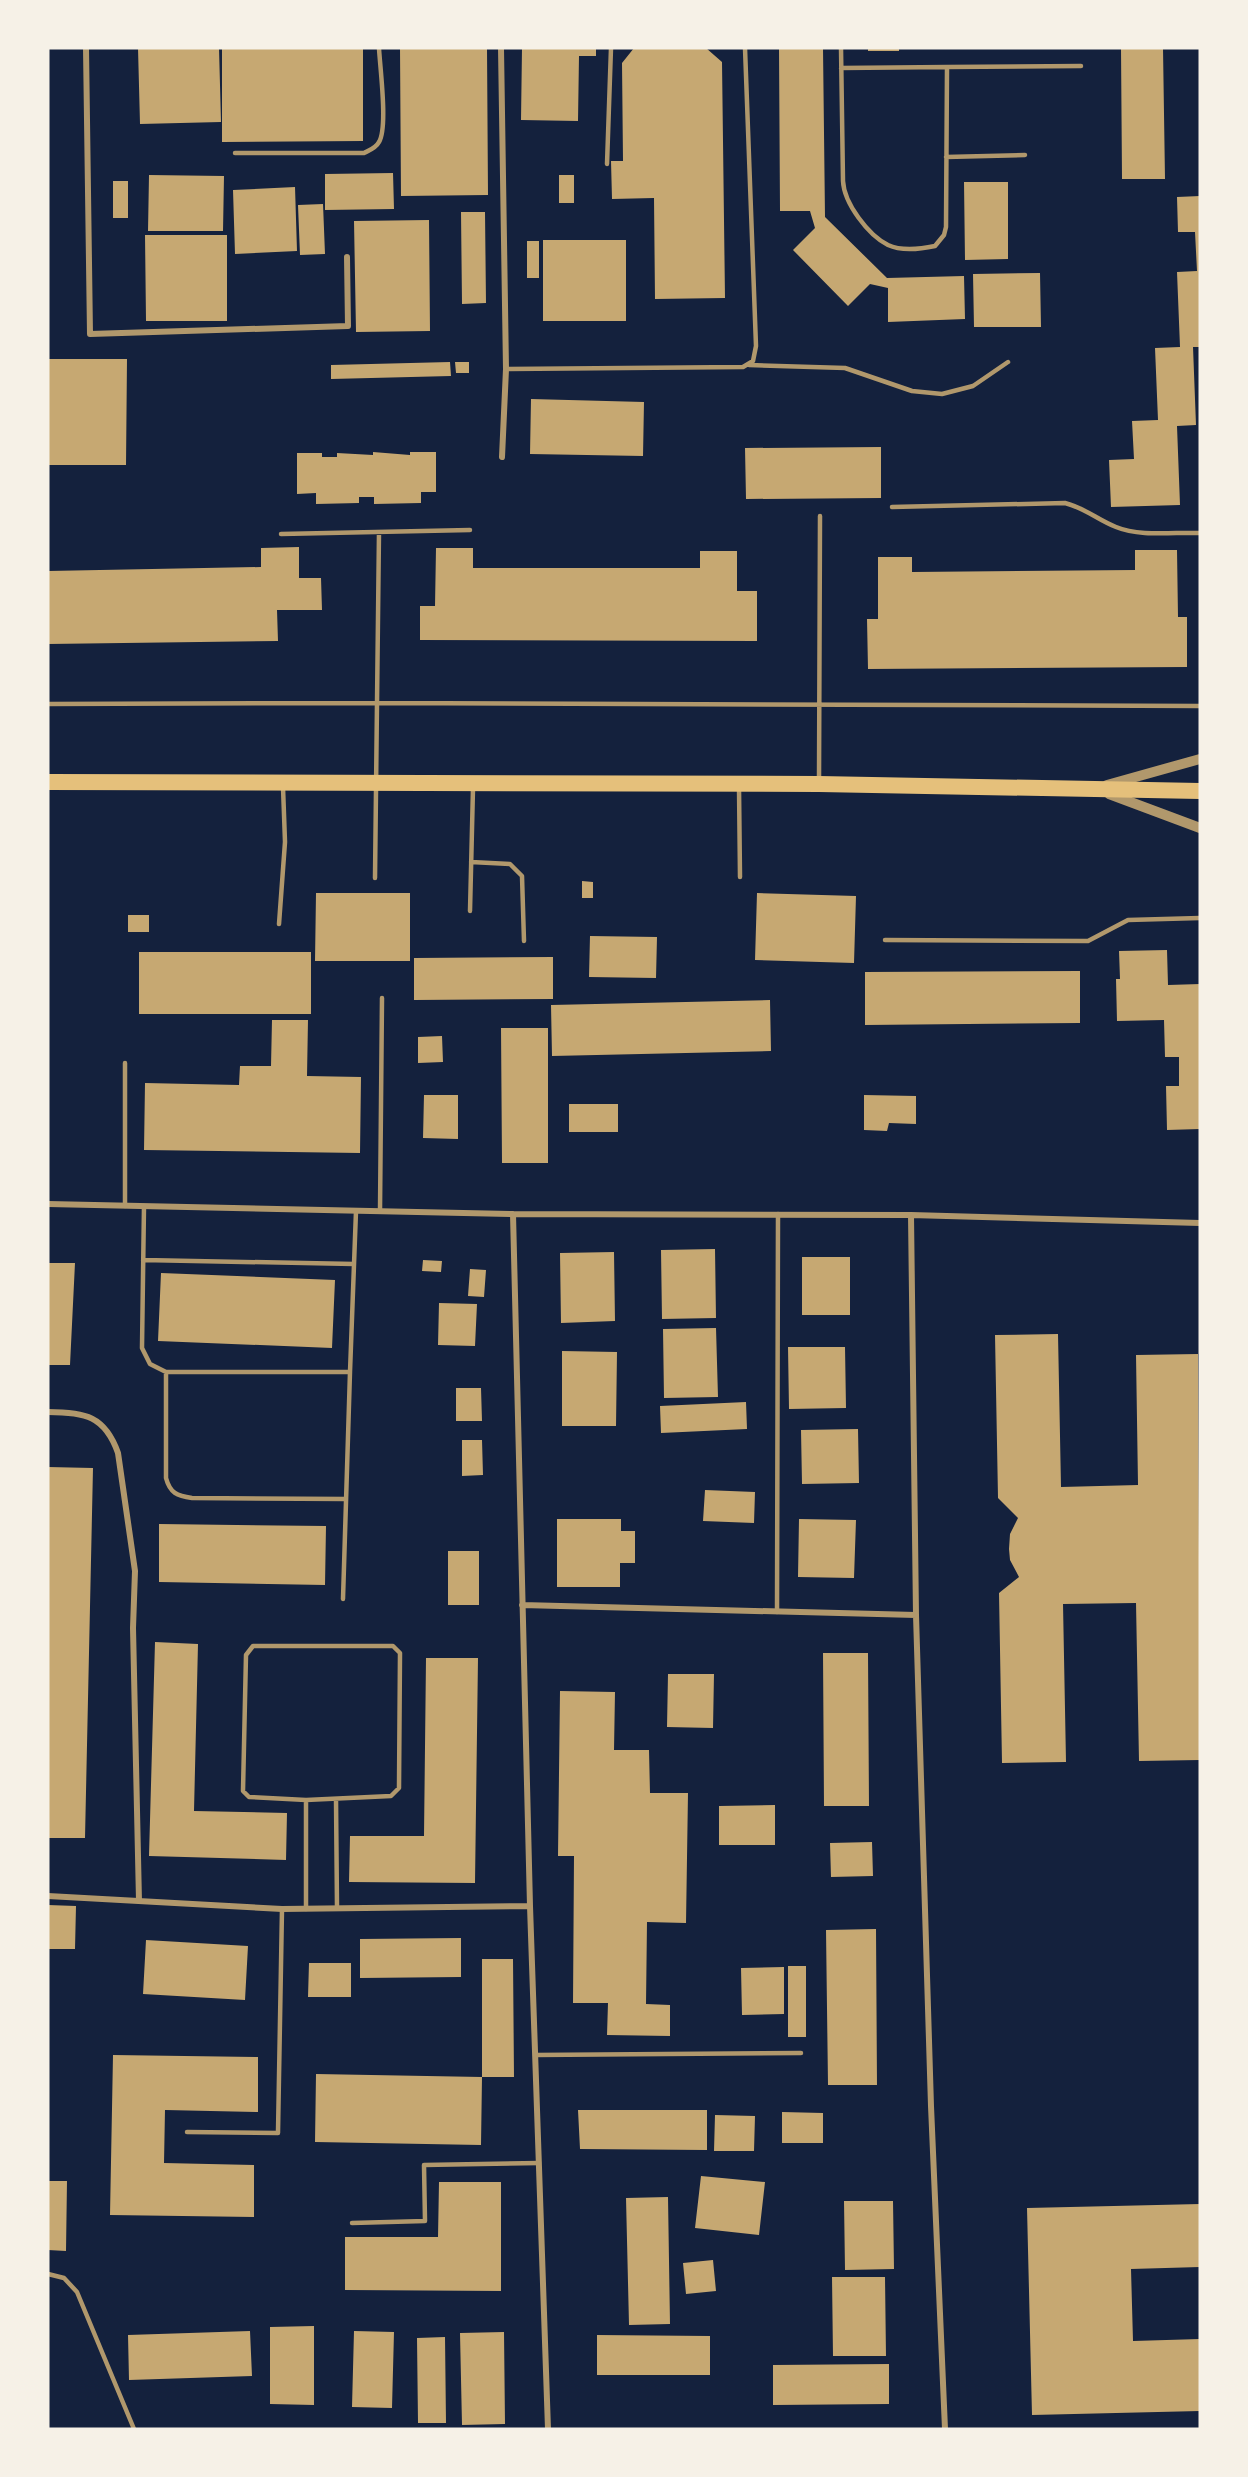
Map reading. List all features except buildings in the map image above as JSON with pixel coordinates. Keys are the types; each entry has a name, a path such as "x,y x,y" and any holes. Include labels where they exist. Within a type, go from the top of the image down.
{"highway":[{"path":"48,782 473,785 819,784 1200,791"}],"street":[{"path":"86,48 90,334 348,326 347,257"},
{"path":"501,48 506,369 502,457"},
{"path":"1095,788 1200,759"},
{"path":"1095,788 1200,828"},
{"path":"48,1204 513,1214 911,1215 1200,1223"},
{"path":"513,1214 530,1906 548,2429"},
{"path":"911,1215 916,1616 931,2106 945,2429"},
{"path":"48,1412 82,1414 101,1423 112,1435 118,1453 135,1571 133,1628 139,1901"},
{"path":"522,1605 916,1616"},
{"path":"48,1896 282,1910 530,1906"}],"lane":[{"path":"235,153 364,153 373,149 379,144 383,127 379,48"},
{"path":"607,164 611,48"},
{"path":"506,369 743,367 753,361 756,346 746,48"},
{"path":"841,48 845,198 880,240 897,248 926,248 941,242 946,227 947,68"},
{"path":"841,68 1081,66"},
{"path":"946,157 1025,155"},
{"path":"748,365 844,368 912,391 942,394 973,386 1008,362"},
{"path":"892,507 1065,503 1078,506 1117,528 1131,531 1200,532"},
{"path":"819,784 820,516"},
{"path":"281,534 470,530"},
{"path":"375,878 378,532"},
{"path":"48,704 1200,706"},
{"path":"279,924 285,842 283,784"},
{"path":"739,784 740,877"},
{"path":"470,911 473,785"},
{"path":"471,862 510,864 518,870 524,886 524,941"},
{"path":"885,939 1088,941 1128,920 1200,918"},
{"path":"380,1211 381,998"},
{"path":"125,1063 125,1206"},
{"path":"144,1206 142,1348 150,1364 166,1372 350,1372"},
{"path":"343,1599 356,1210"},
{"path":"777,1612 778,1214"},
{"path":"142,1260 354,1264"},
{"path":"166,1372 166,1478 169,1488 176,1495 192,1498 346,1499"},
{"path":"253,1646 393,1646 400,1653 399,1788 391,1796 306,1800 249,1797 243,1791 246,1655 253,1646"},
{"path":"336,1799 337,1908"},
{"path":"306,1800 306,1909"},
{"path":"187,2132 278,2133 282,1910"},
{"path":"535,2055 801,2053"},
{"path":"352,2223 425,2221 424,2165 539,2163"},
{"path":"48,2274 64,2278 77,2292 134,2429"}]}
